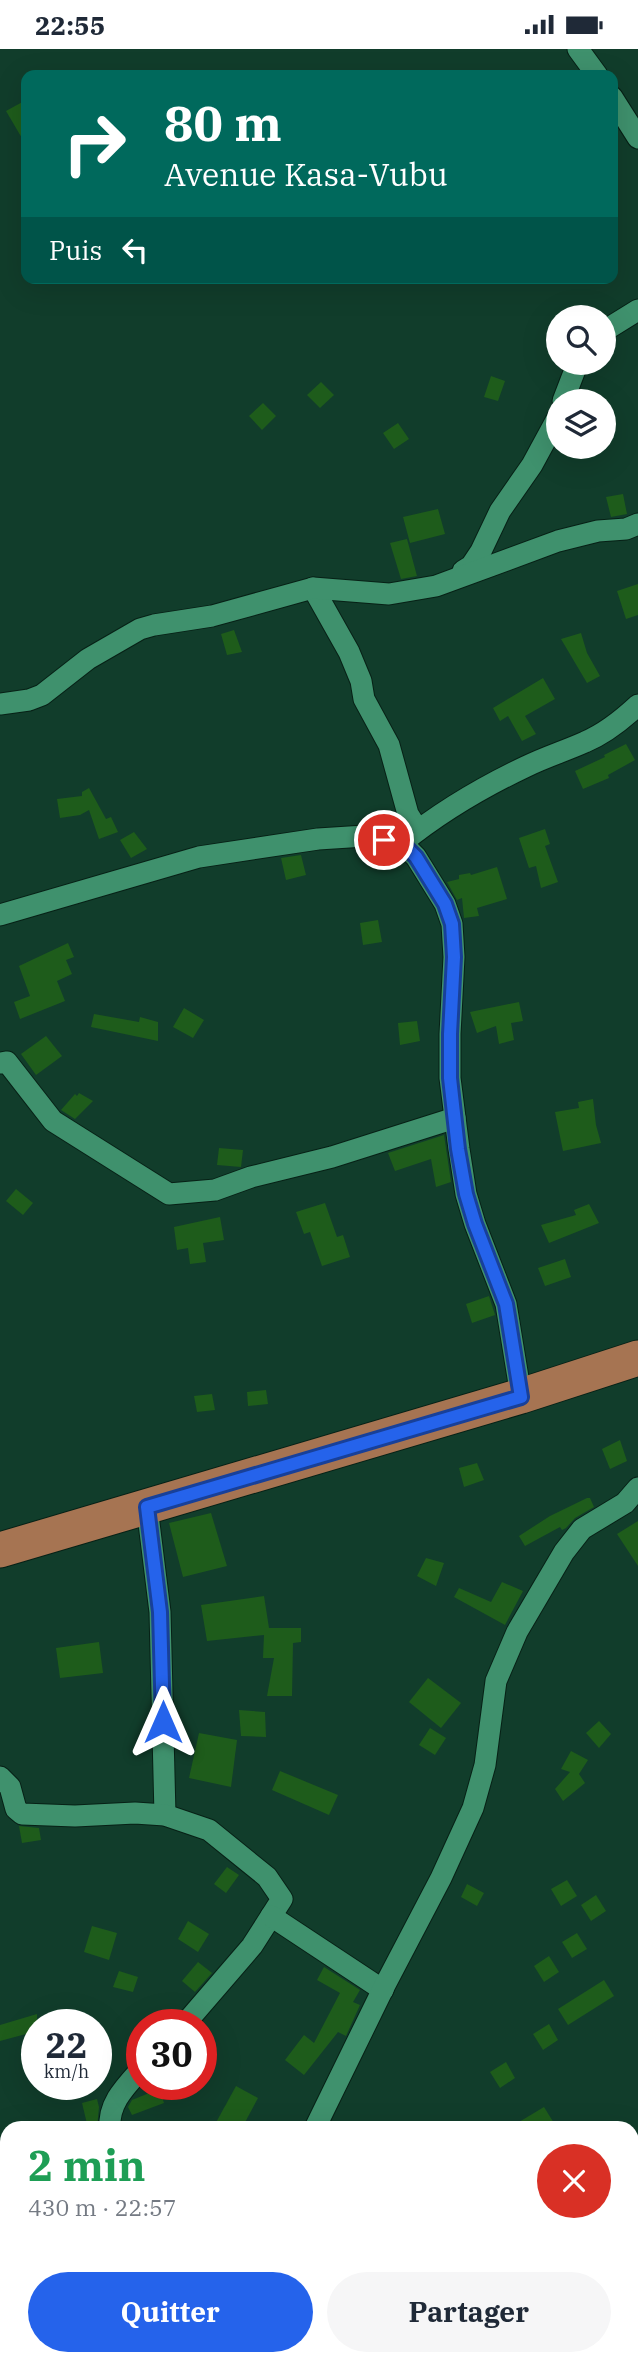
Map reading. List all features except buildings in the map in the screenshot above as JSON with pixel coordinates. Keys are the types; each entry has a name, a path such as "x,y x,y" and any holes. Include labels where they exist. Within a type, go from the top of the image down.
{"highway":[{"path":"0,1550 521,1397 638,1359"}],"street":[{"path":"578,49 593,70"},
{"path":"618,106 638,138"},
{"path":"616,324 638,310"},
{"path":"436,586 471,566 500,511 532,465 546,439"},
{"path":"0,704 29,700 42,695 88,659 140,629 154,625 212,617 313,588 389,594 436,586 558,541 598,531 626,529 638,524"},
{"path":"313,588 349,652 365,699 389,745 408,814 410,837 416,857 445,904 452,924 454,957 450,1078 466,1194 506,1304 521,1397"},
{"path":"0,915 199,857 317,839 410,837 523,768 586,742 629,714 638,705"},
{"path":"0,1063 7,1062 10,1065 53,1121 169,1194 215,1190 251,1177 331,1157 455,1118"},
{"path":"318,2121 441,1878 473,1808 485,1765 496,1681 517,1632 564,1552 582,1529 625,1503 638,1488"},
{"path":"147,1507 160,1612 165,1815"},
{"path":"0,1777 10,1787 16,1809 22,1814 75,1817 135,1812 165,1815 209,1830 267,1877 282,1899 252,1946 198,2009"},
{"path":"271,1916 383,1990"},
{"path":"109,2121 113,2106 126,2087"}],"route":[{"path":"163,1722 160,1612 147,1507 521,1397 506,1304 475,1224 466,1194 458,1149 450,1078 454,957 452,924 445,904 416,857 402,843 384,840"}]}
